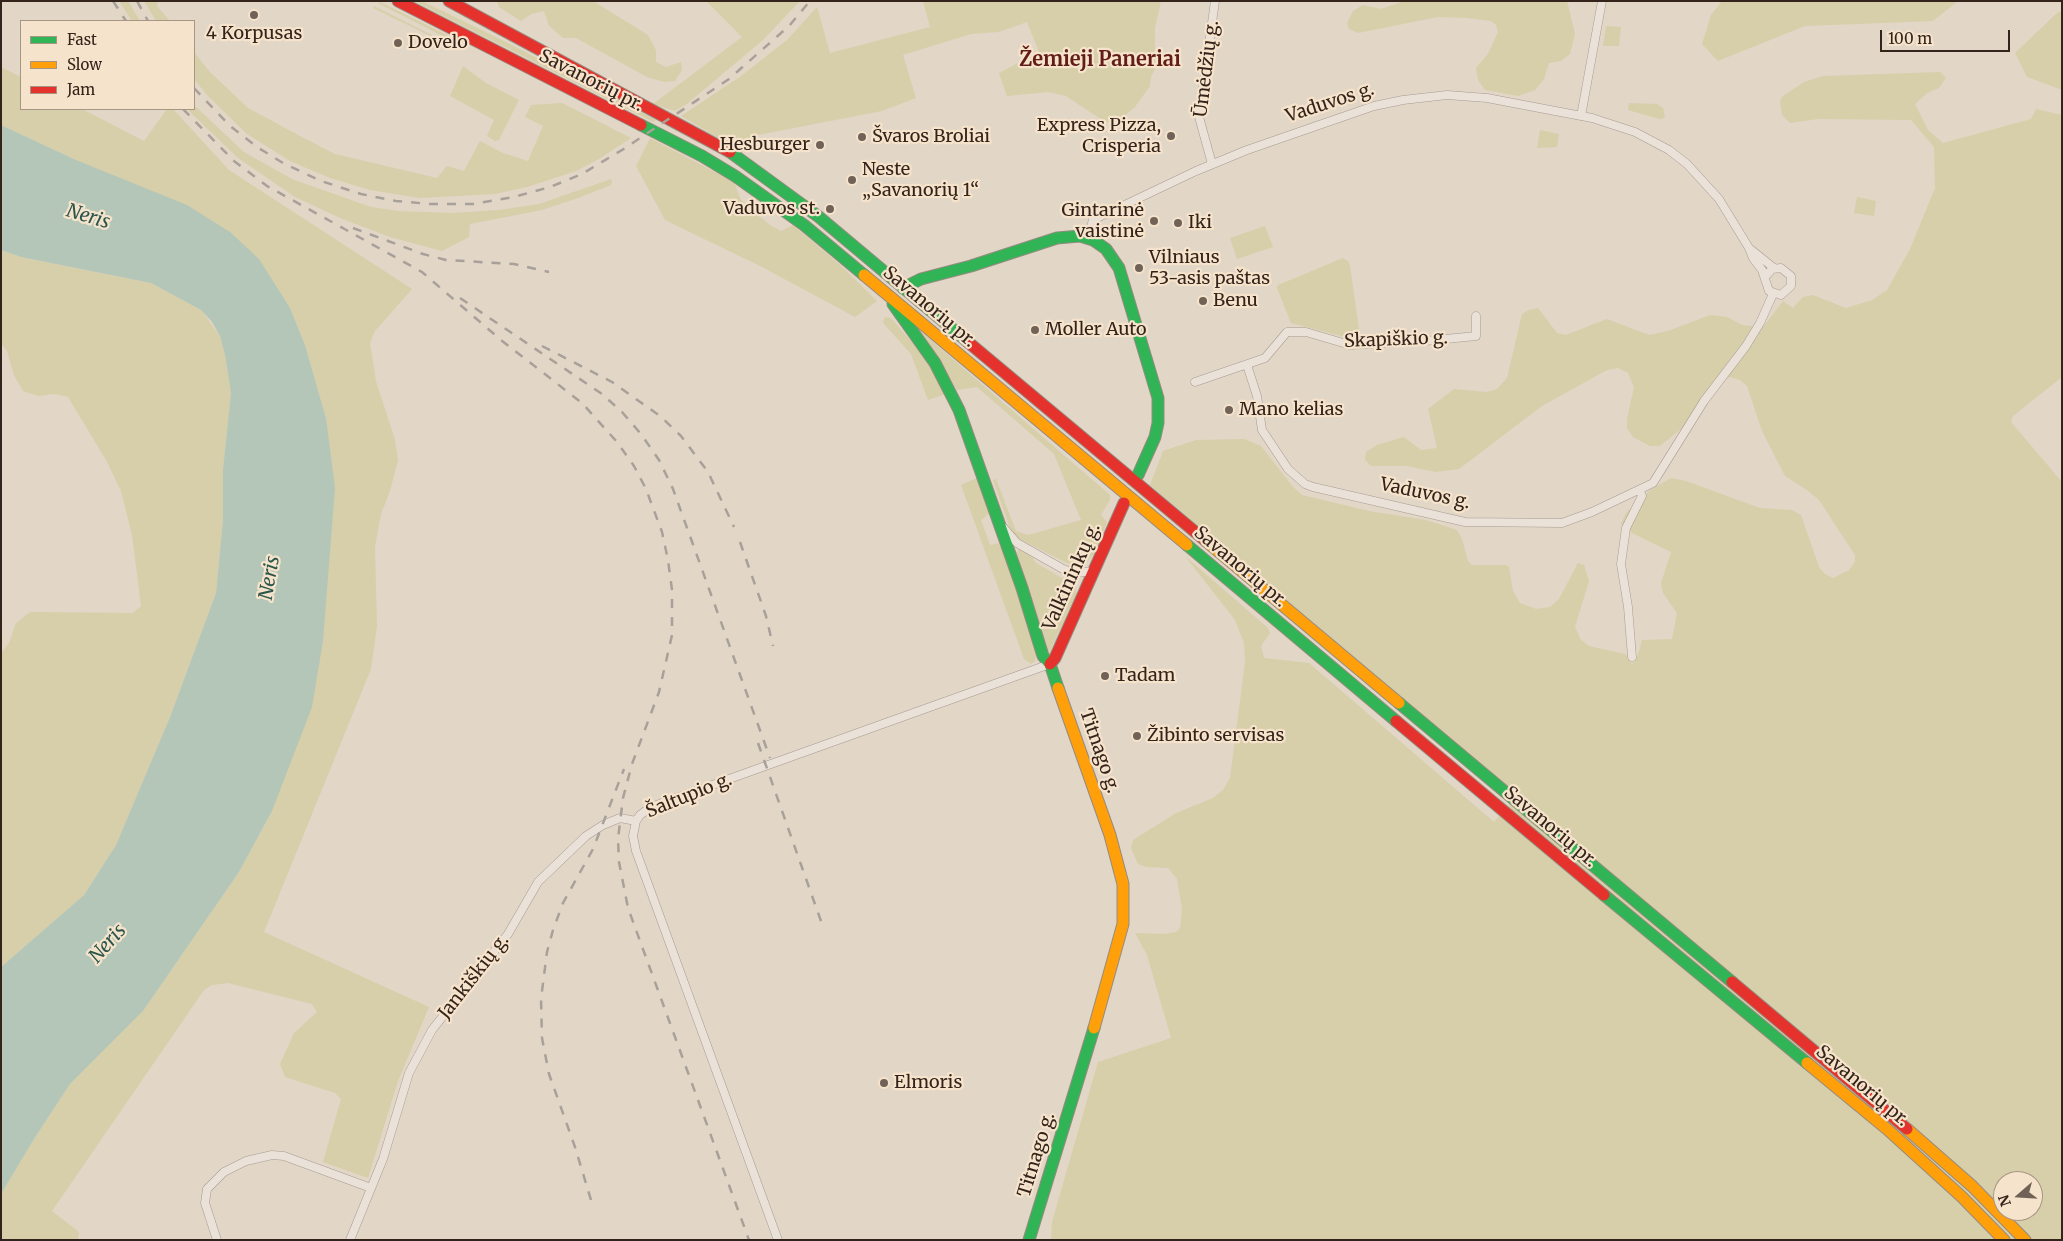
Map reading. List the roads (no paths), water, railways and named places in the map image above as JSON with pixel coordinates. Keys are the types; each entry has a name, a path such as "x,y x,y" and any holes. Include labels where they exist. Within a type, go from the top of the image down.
{"main road":[{"name":"Savanorių pr.","path":"398,1 736,176 804,225 1622,910 1887,1129 1962,1197 2004,1240"},
{"name":"Savanorių pr.","path":"448,1 730,152 805,206 1897,1120 1972,1186 2025,1240"},
{"path":"903,288 921,279 971,266 1057,238 1074,235 1088,238 1106,249 1119,268 1158,398 1158,423 1155,436 1138,475"},
{"name":"Titnago g.","path":"888,296 948,385 959,410 999,520 1043,656 1050,664 1120,866 1125,902 1123,924 1030,1240"},
{"name":"Valkininkų g.","path":"1050,664 1055,658 1124,503"}],"street":[{"name":"Ūmėdžių g.","path":"1212,164 1199,117 1215,1"},
{"path":"1581,116 1602,1"},
{"name":"Vaduvos g.","path":"1088,238 1093,220 1212,164 1357,112 1404,100 1447,95 1487,98 1581,116 1635,132 1683,160 1719,199 1765,277 1766,288 1772,294 1786,293 1792,281 1786,269 1774,268 1749,248"},
{"path":"1765,277 1774,268"},
{"name":"Vaduvos g.","path":"1247,365 1257,396 1260,424 1267,439 1288,469 1299,480 1313,487 1466,522 1562,523 1576,519 1640,491 1653,483 1704,401 1746,346 1760,323 1772,294"},
{"name":"Skapiškio g.","path":"1194,382 1247,365 1271,354 1280,339 1287,332 1306,332 1350,345 1426,341 1476,336 1476,316"},
{"path":"1632,658 1628,607 1621,564 1626,528 1642,496 1640,491"},
{"path":"999,520 1012,539 1062,569 1074,573 1095,570"},
{"name":"Šaltupio g.","path":"778,1240 636,851 633,836 636,821 640,815 651,808 1050,664"},
{"name":"Jankiškių g.","path":"350,1240 383,1159 409,1073 421,1049 442,1016 508,934 538,882 586,836 603,825 620,818 636,821"},
{"path":"217,1240 205,1203 207,1189 224,1172 246,1161 272,1155 284,1156 371,1188"}],"water":[{"name":"Neris","path":"1,125 76,160 187,205 230,232 259,259 290,308 305,345 326,418 335,488 323,641 312,707 272,811 239,872 143,1011 70,1084 1,1194 1,967 84,895 116,845 170,717 216,593 223,519 223,469 231,393 220,336 212,322 201,310 151,283 21,257 1,250"}],"railway":[{"path":"113,1 125,20"},
{"path":"137,1 147,20"},
{"path":"195,89 229,125 257,147 283,163 321,181 361,194 396,201 430,204 473,204 514,197 550,187 582,174 622,150 729,79 789,26 810,1"},
{"path":"184,110 234,161 267,186 422,272 501,340 582,403 617,442 634,466 646,489 662,532 668,560 672,590 672,635 659,692 632,764 623,798 618,839 619,862 628,908 749,1240"},
{"path":"353,228 423,254 446,260 514,264 549,272"},
{"path":"460,298 602,394 622,412 641,434 659,460 673,489 770,758"},
{"path":"542,346 612,382 660,416 681,436 708,472 734,527"},
{"path":"740,542 766,616 773,646"},
{"path":"758,743 822,924"},
{"path":"591,1200 575,1147 549,1074 542,1038 541,999 547,952 553,930 563,903 593,849 624,769"}],"place":[{"name":"4 Korpusas","path":"254,15"},
{"name":"Dovelo","path":"398,43"},
{"name":"Express Pizza, Crisperia","path":"1171,136"},
{"name":"Švaros Broliai","path":"862,137"},
{"name":"Hesburger","path":"820,145"},
{"name":"Neste „Savanorių 1“","path":"852,180"},
{"name":"Vaduvos st.","path":"830,209"},
{"name":"Gintarinė vaistinė","path":"1154,221"},
{"name":"Iki","path":"1178,223"},
{"name":"Vilniaus 53-asis paštas","path":"1139,268"},
{"name":"Benu","path":"1203,301"},
{"name":"Moller Auto","path":"1035,330"},
{"name":"Mano kelias","path":"1229,410"},
{"name":"Tadam","path":"1105,676"},
{"name":"Žibinto servisas","path":"1137,736"},
{"name":"Elmoris","path":"884,1083"}],"district":[{"name":"Žemieji Paneriai","path":"1100,60"}]}
